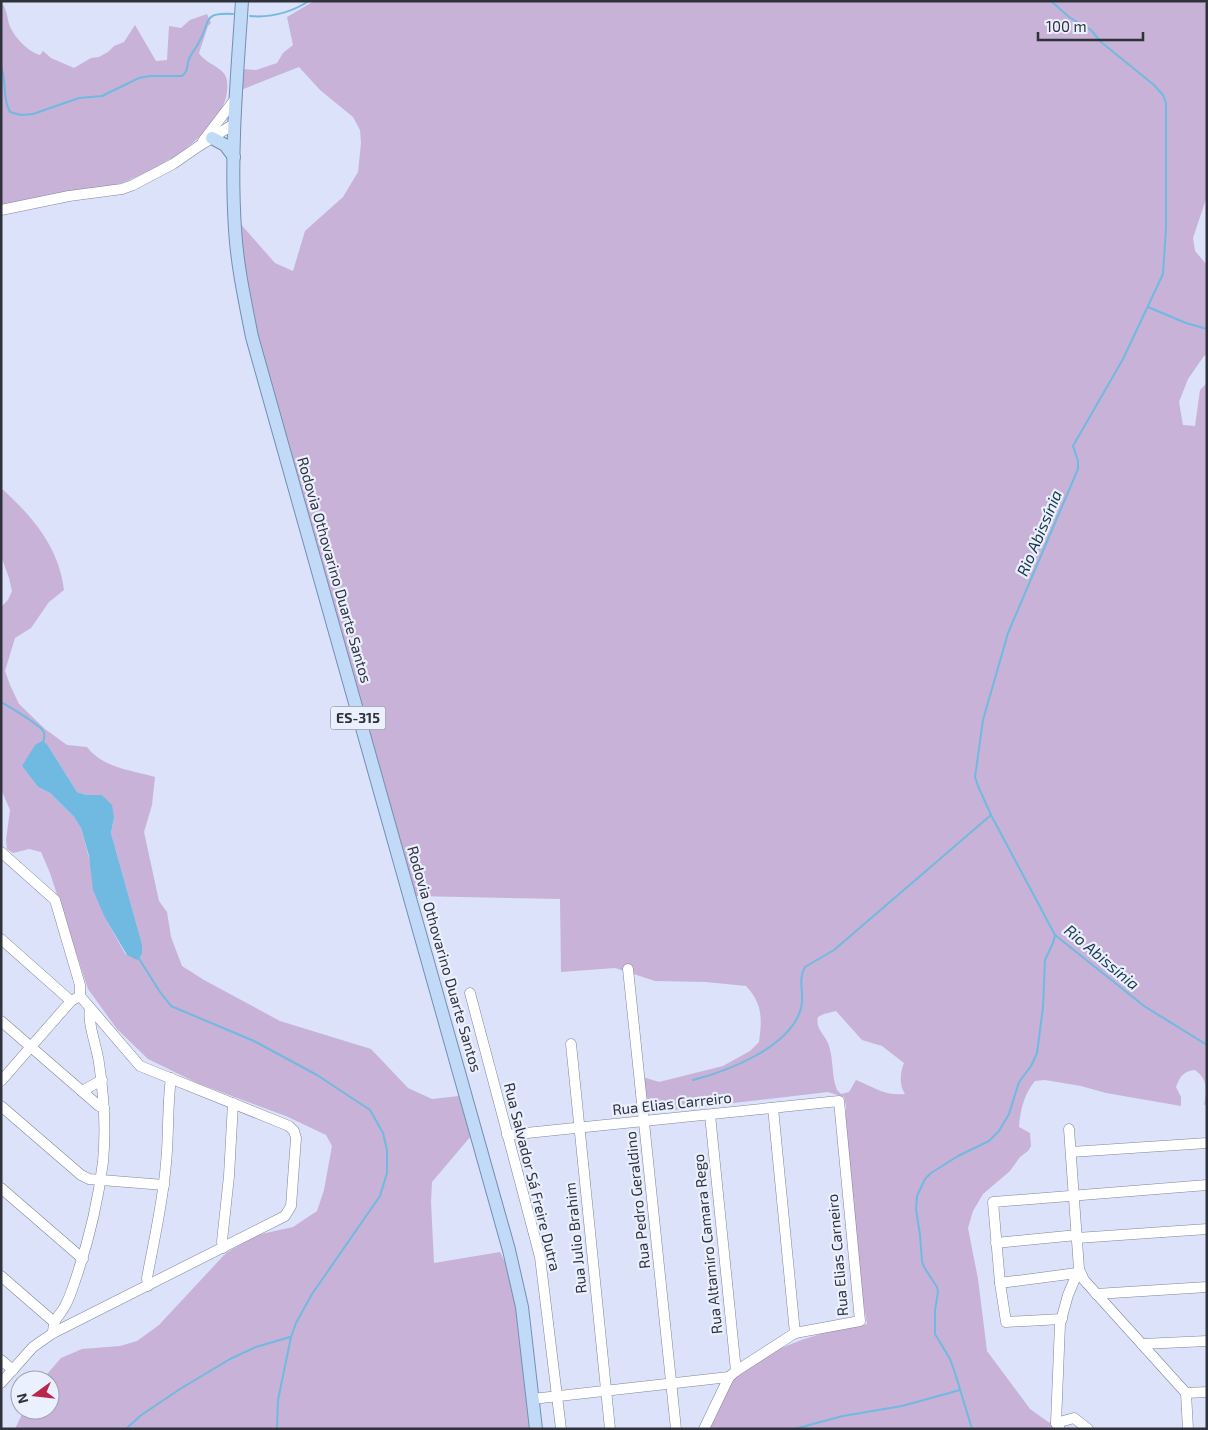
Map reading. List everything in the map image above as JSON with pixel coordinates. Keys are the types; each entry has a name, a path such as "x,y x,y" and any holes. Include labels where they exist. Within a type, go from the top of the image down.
{"main road":[{"name":"Rodovia Othovarino Duarte Santos","path":"242,1 234,124 235,228 241,280 252,337 509,1250 522,1307 536,1429"},
{"path":"212,138 225,145 234,157"}],"street":[{"path":"199,146 236,98"},
{"path":"1,210 69,196 122,189 157,174 234,124"},
{"path":"1,852 55,900 80,985 75,998 1,1081"},
{"path":"1,939 90,1008 140,1066 289,1126 294,1131 296,1138 291,1206 288,1213 282,1219 54,1333 33,1347 13,1370 1,1360"},
{"name":"Rua Pedro Geraldino","path":"628,969 676,1429"},
{"name":"Rua Salvador Sá Freire Dutra","path":"470,993 540,1257 561,1429"},
{"path":"54,1333 54,1322 65,1307 82,1259 101,1179 104,1108 102,1080 88,1015 90,1008"},
{"path":"1,1021 99,1106 104,1108"},
{"path":"95,1042 112,1033"},
{"name":"Rua Julio Brahim","path":"571,1044 610,1429"},
{"path":"148,1286 147,1278 164,1185 168,1141 168,1096 171,1078"},
{"path":"82,1091 102,1080"},
{"name":"Rua Elias Carreiro","path":"507,1135 839,1101"},
{"name":"Rua Elias Carneiro","path":"732,1374 796,1333 860,1321 839,1101"},
{"path":"223,1248 233,1103"},
{"path":"1,1106 81,1176 164,1185"},
{"path":"773,1108 796,1333"},
{"name":"Rua Altamiro Camara Rego","path":"710,1115 732,1374"},
{"path":"1069,1129 1078,1271 1068,1295 1062,1318 1058,1426 1074,1418 1088,1429"},
{"path":"1071,1152 1207,1143"},
{"path":"1062,1318 1006,1322 1000,1283 993,1202 1207,1185"},
{"path":"1,1188 82,1259"},
{"path":"996,1243 1077,1236 1207,1229"},
{"path":"1000,1283 1078,1271"},
{"path":"1078,1271 1096,1294 1186,1393 1188,1429"},
{"path":"1,1276 54,1322"},
{"path":"1096,1294 1207,1288"},
{"path":"65,1307 69,1316 76,1322"},
{"path":"1142,1344 1207,1342"},
{"path":"1,1383 10,1373"},
{"path":"532,1399 672,1384 732,1374"},
{"path":"704,1429 732,1374"},
{"path":"1186,1393 1207,1392"}],"shaded area":[{"path":"1,1 11,29 26,47 40,55 43,51 51,58 74,68 91,58 99,57 114,46 124,42 135,25 156,61 167,60 169,26 181,28 190,20 207,14 211,23 208,26 199,53 223,72 227,81 226,98 218,115 190,145 137,177 115,185 78,190 1,206"},
{"path":"314,1 1203,1 1207,5 1207,196 1193,238 1195,251 1207,265 1207,355 1204,356 1188,379 1179,402 1183,425 1195,426 1200,390 1207,383 1207,1104 1204,1105 1206,1085 1202,1077 1195,1070 1183,1075 1176,1087 1181,1097 1181,1106 1045,1080 1035,1081 1025,1097 1019,1127 1030,1133 1031,1146 1010,1171 983,1194 973,1211 968,1228 978,1279 987,1351 1030,1409 1056,1429 709,1429 724,1390 738,1374 753,1363 791,1344 811,1337 867,1324 852,1236 844,1097 828,1092 647,1113 643,1077 659,1082 723,1066 750,1051 759,1042 760,1012 756,999 746,986 706,982 655,981 615,968 561,972 560,899 414,896 251,320 238,221 275,263 293,271 305,231 343,197 358,172 361,143 360,130 353,117 320,90 299,67 241,90 243,69 256,70 277,63 283,53 293,45 287,17","holes":["836,1011 862,1040 882,1046 904,1063 901,1079 905,1094 891,1094 856,1080 849,1092 841,1094 837,1090 830,1049 819,1028 818,1017"]},
{"path":"1,488 42,533 56,560 64,590 49,602 31,628 15,638 5,671 10,685 19,704 45,729 67,745 87,747 101,760 109,764 155,777 152,805 144,832 159,901 167,912 171,937 182,966 280,1021 371,1049 408,1088 432,1099 459,1096 471,1136 432,1182 434,1263 500,1252 507,1266 516,1305 530,1429 15,1429 19,1420 60,1420 60,1370 51,1370 61,1358 82,1349 120,1346 137,1341 159,1325 226,1253 257,1235 293,1227 317,1211 324,1190 332,1146 326,1135 286,1116 197,1083 148,1059 117,1029 88,989 50,873 41,852 29,849 13,853 7,849 6,840 10,810 1,789 1,607 8,600 12,591 1,556","holes":["47,744 77,792 87,795 102,795 114,818 111,833 142,944 126,955 105,918 81,828 74,817 50,793 38,787 22,766"]}],"water":[{"path":"42,741 47,744 77,792 87,795 102,795 112,805 114,818 111,833 142,944 142,954 137,960 127,955 105,918 93,890 89,856 81,828 74,817 50,793 38,787 22,766 35,745"}],"waterway":[{"name":"Rio Abissínia","path":"250,16 281,14 309,1"},
{"name":"Rio Abissínia","path":"1051,1 1069,17 1091,30 1101,42 1154,85 1163,95 1166,103 1166,228 1163,274 1123,359 1073,446 1078,461 1078,469 1008,633 983,720 975,777 991,815 1055,935 1144,1006 1207,1045"},
{"name":"Rio Abissínia","path":"1,67 6,101 10,112 21,115 33,114 79,98 102,96 139,78 182,76 186,72 190,57 203,35 208,20 216,15 233,14"},
{"path":"1148,307 1186,323 1207,329"},
{"path":"1,702 37,725 44,732 43,744"},
{"path":"693,1080 740,1064 772,1046 795,1022 801,1008 801,982 805,967 834,950 991,815"},
{"path":"972,1429 950,1359 935,1334 935,1310 938,1292 922,1261 916,1209 917,1196 925,1179 931,1173 958,1156 989,1141 999,1131 1009,1114 1019,1082 1031,1066 1037,1053 1043,1007 1045,960 1055,935"},
{"path":"138,957 171,1006 254,1041 317,1075 370,1110 383,1133 387,1150 387,1173 380,1196 312,1294 296,1323 291,1337 278,1400 277,1429"},
{"path":"126,1429 140,1416 180,1389 230,1359 256,1347 290,1337"},
{"path":"794,1429 843,1416 902,1406 960,1390"}]}
